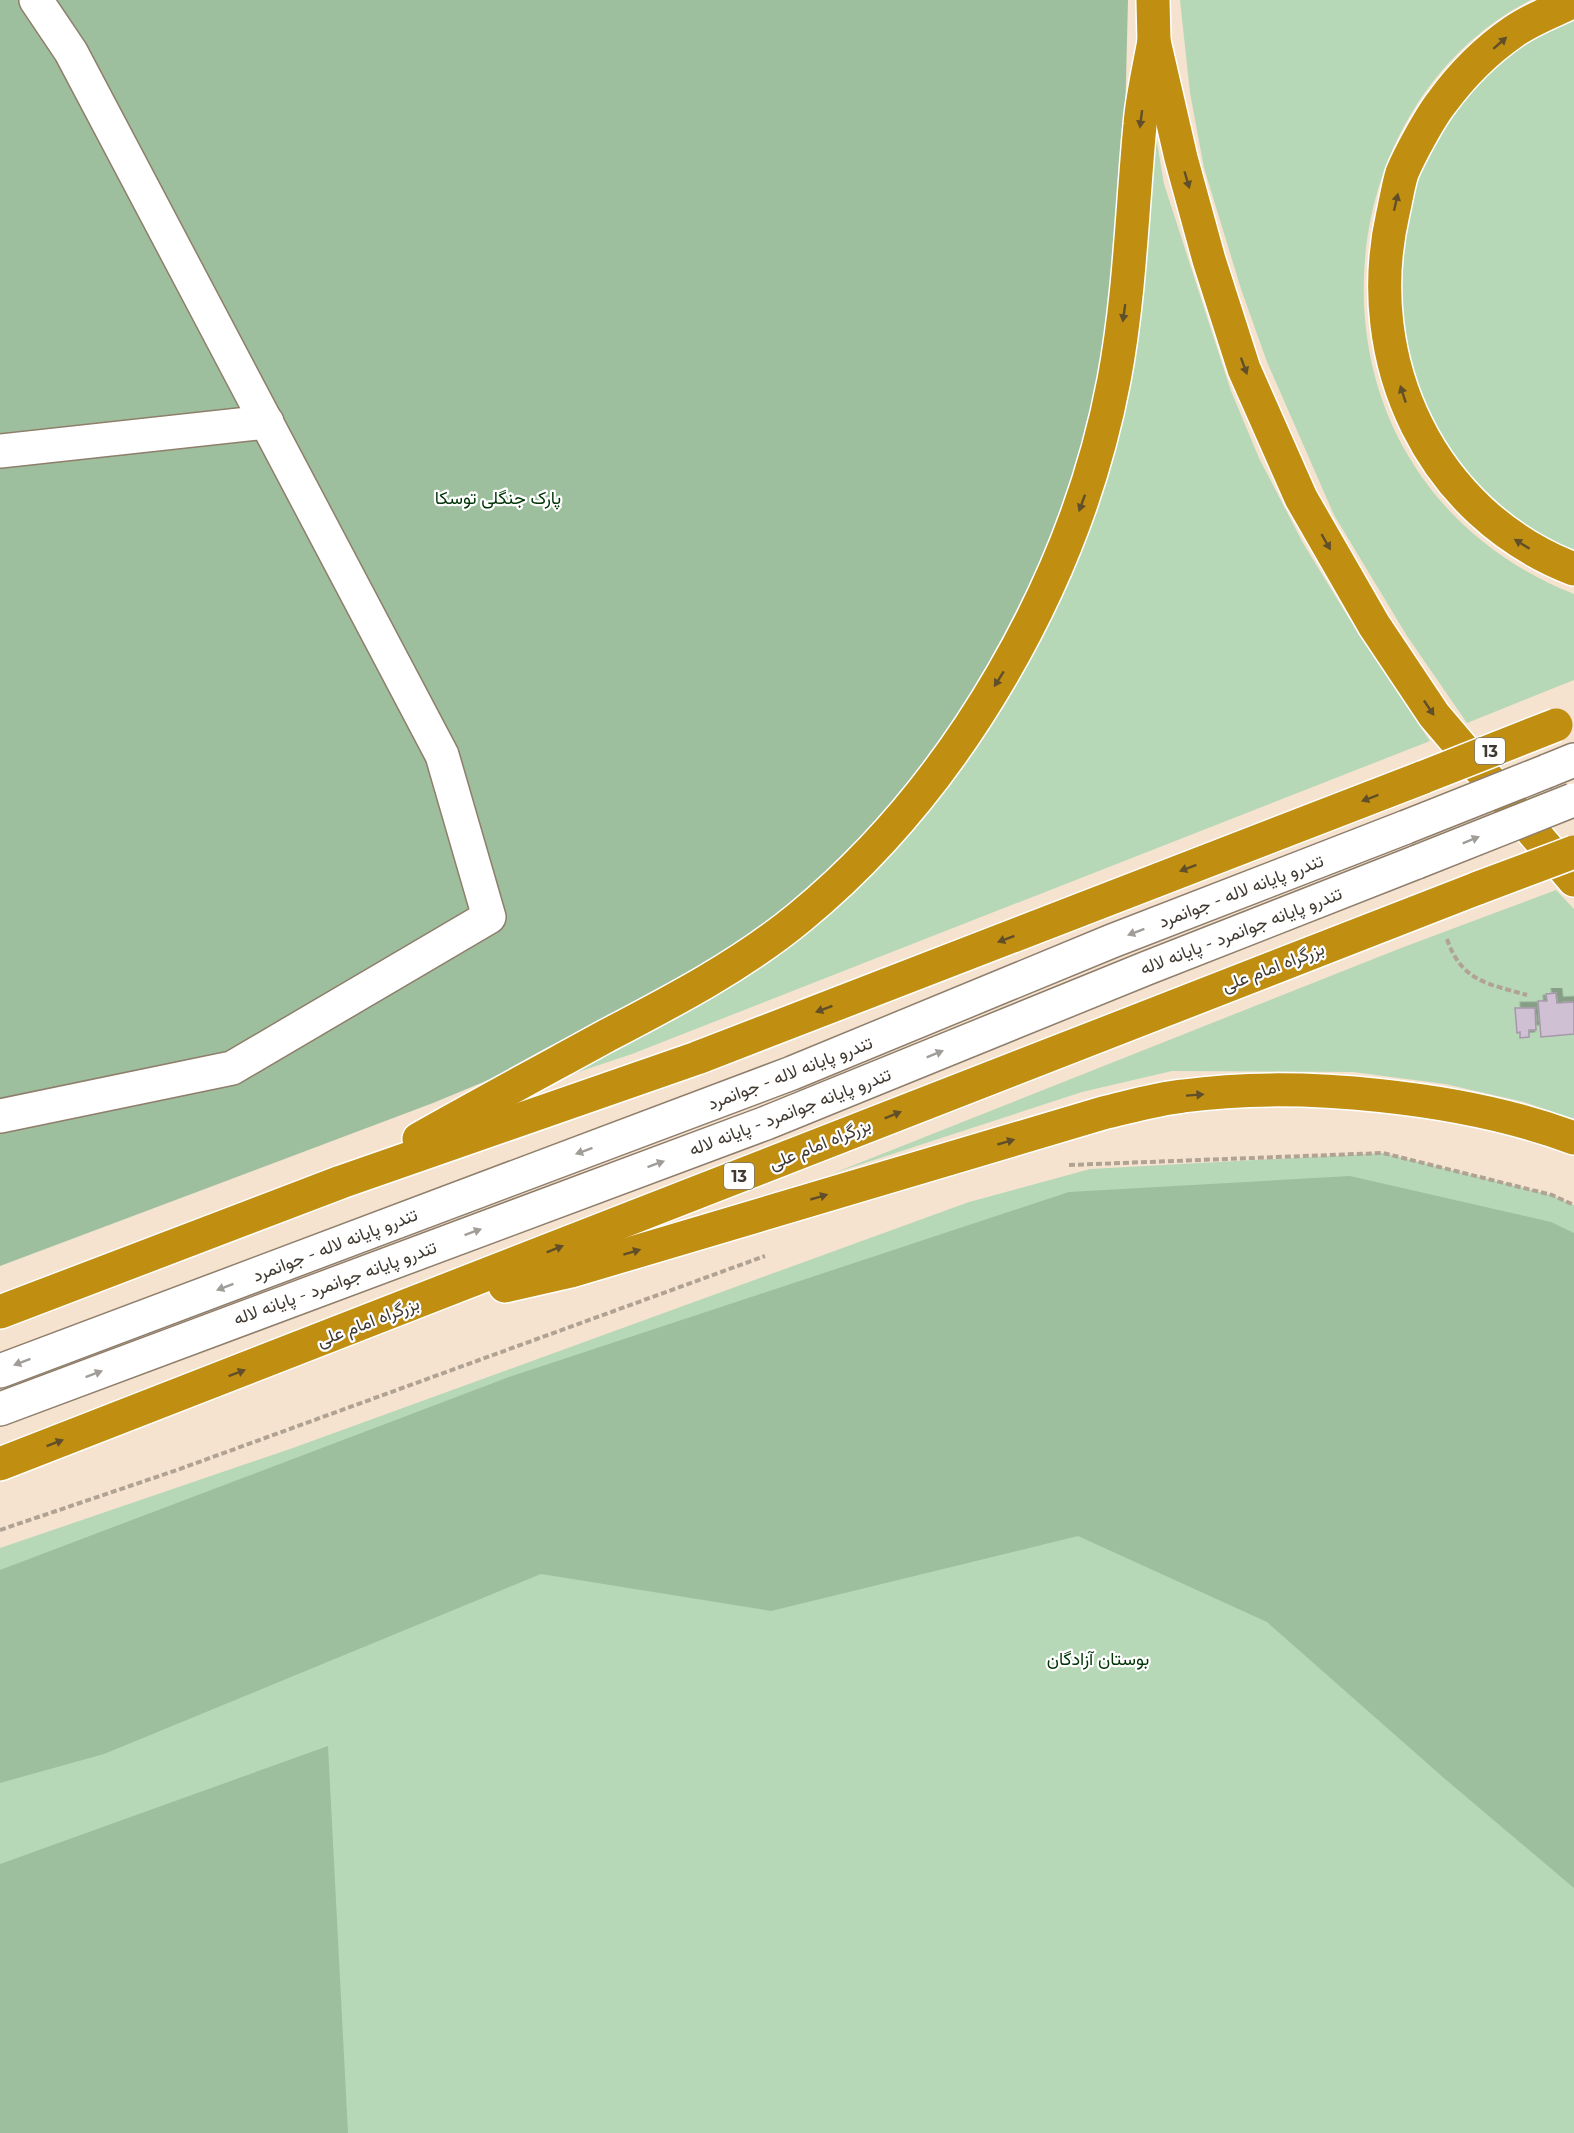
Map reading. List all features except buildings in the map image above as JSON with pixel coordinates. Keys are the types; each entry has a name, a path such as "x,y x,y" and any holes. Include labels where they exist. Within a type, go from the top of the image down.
{"highway":[{"path":"1153,0 1154,41 1180,158 1244,369 1301,498 1374,625 1434,715 1574,880"},
{"path":"1574,1 1514,31 1475,65 1441,103 1402,173 1385,250 1384,304 1391,356 1407,407 1430,451 1460,492 1504,533 1545,558 1574,569"},
{"path":"341,1182 681,997 791,924 874,848 965,732 1008,664 1049,587 1084,498 1114,381 1132,257 1140,121 1154,41"},
{"name":"13","path":"0,1312 341,1182 709,1053 1565,721"},
{"name":"بزرگراه امام علی","path":"0,1464 1574,852"},
{"path":"393,1313 571,1271 1103,1113 1183,1096 1257,1091 1410,1099 1491,1113 1574,1138"}],"lane":[{"path":"0,1116 232,1068 489,916 442,754 71,52 36,0"},
{"path":"0,452 267,422"},
{"name":"تندرو پایانه لاله - جوانمرد","path":"0,1371 792,1073 1112,941 1560,766"},
{"name":"تندرو پایانه جوانمرد - پایانه لاله","path":"0,1410 766,1123 1147,968 1573,800"}],"path":[{"path":"1445,933 1452,955 1459,961 1465,972 1486,984 1527,995"},
{"path":"1062,1165 1383,1153 1552,1195 1574,1205"},
{"path":"0,1530 188,1466 774,1253"}],"green space":[{"name":"پارک جنگلی توسکا","path":"0,0 1128,0 1124,161 1109,348 1064,550 949,735 861,840 767,928 532,1062 433,1103 0,1266"},
{"path":"1180,0 1531,0 1475,37 1431,85 1397,141 1375,202 1364,267 1366,333 1381,397 1409,457 1424,480 1460,521 1502,556 1549,583 1574,594 1574,680 1467,723 1407,636 1334,515 1267,362 1241,289 1204,168 1190,93"},
{"path":"1574,16 1574,559 1489,506 1421,416 1394,317 1404,212 1424,158 1453,112 1500,61 1534,34"},
{"path":"1151,107 1164,184 1231,391 1259,458 1303,543 1361,638 1430,741 632,1054 512,1094"},
{"path":"1556,890 1574,909 1574,1119 1524,1102 1445,1084 1353,1072 1172,1071 1082,1092 834,1173 1401,948"},
{"name":"بوستان آزادگان","path":"1383,1153 1552,1195 1574,1205 1574,2133 0,2133 0,1548 290,1449 969,1202 1090,1169"},
{"path":"1350,1176 1551,1222 1574,1233 1574,1888 1445,1779 1267,1622 1078,1536 771,1611 541,1574 104,1754 0,1783 0,1570 509,1377 1069,1192"},
{"path":"328,1746 348,2133 0,2133 0,1864"}]}
